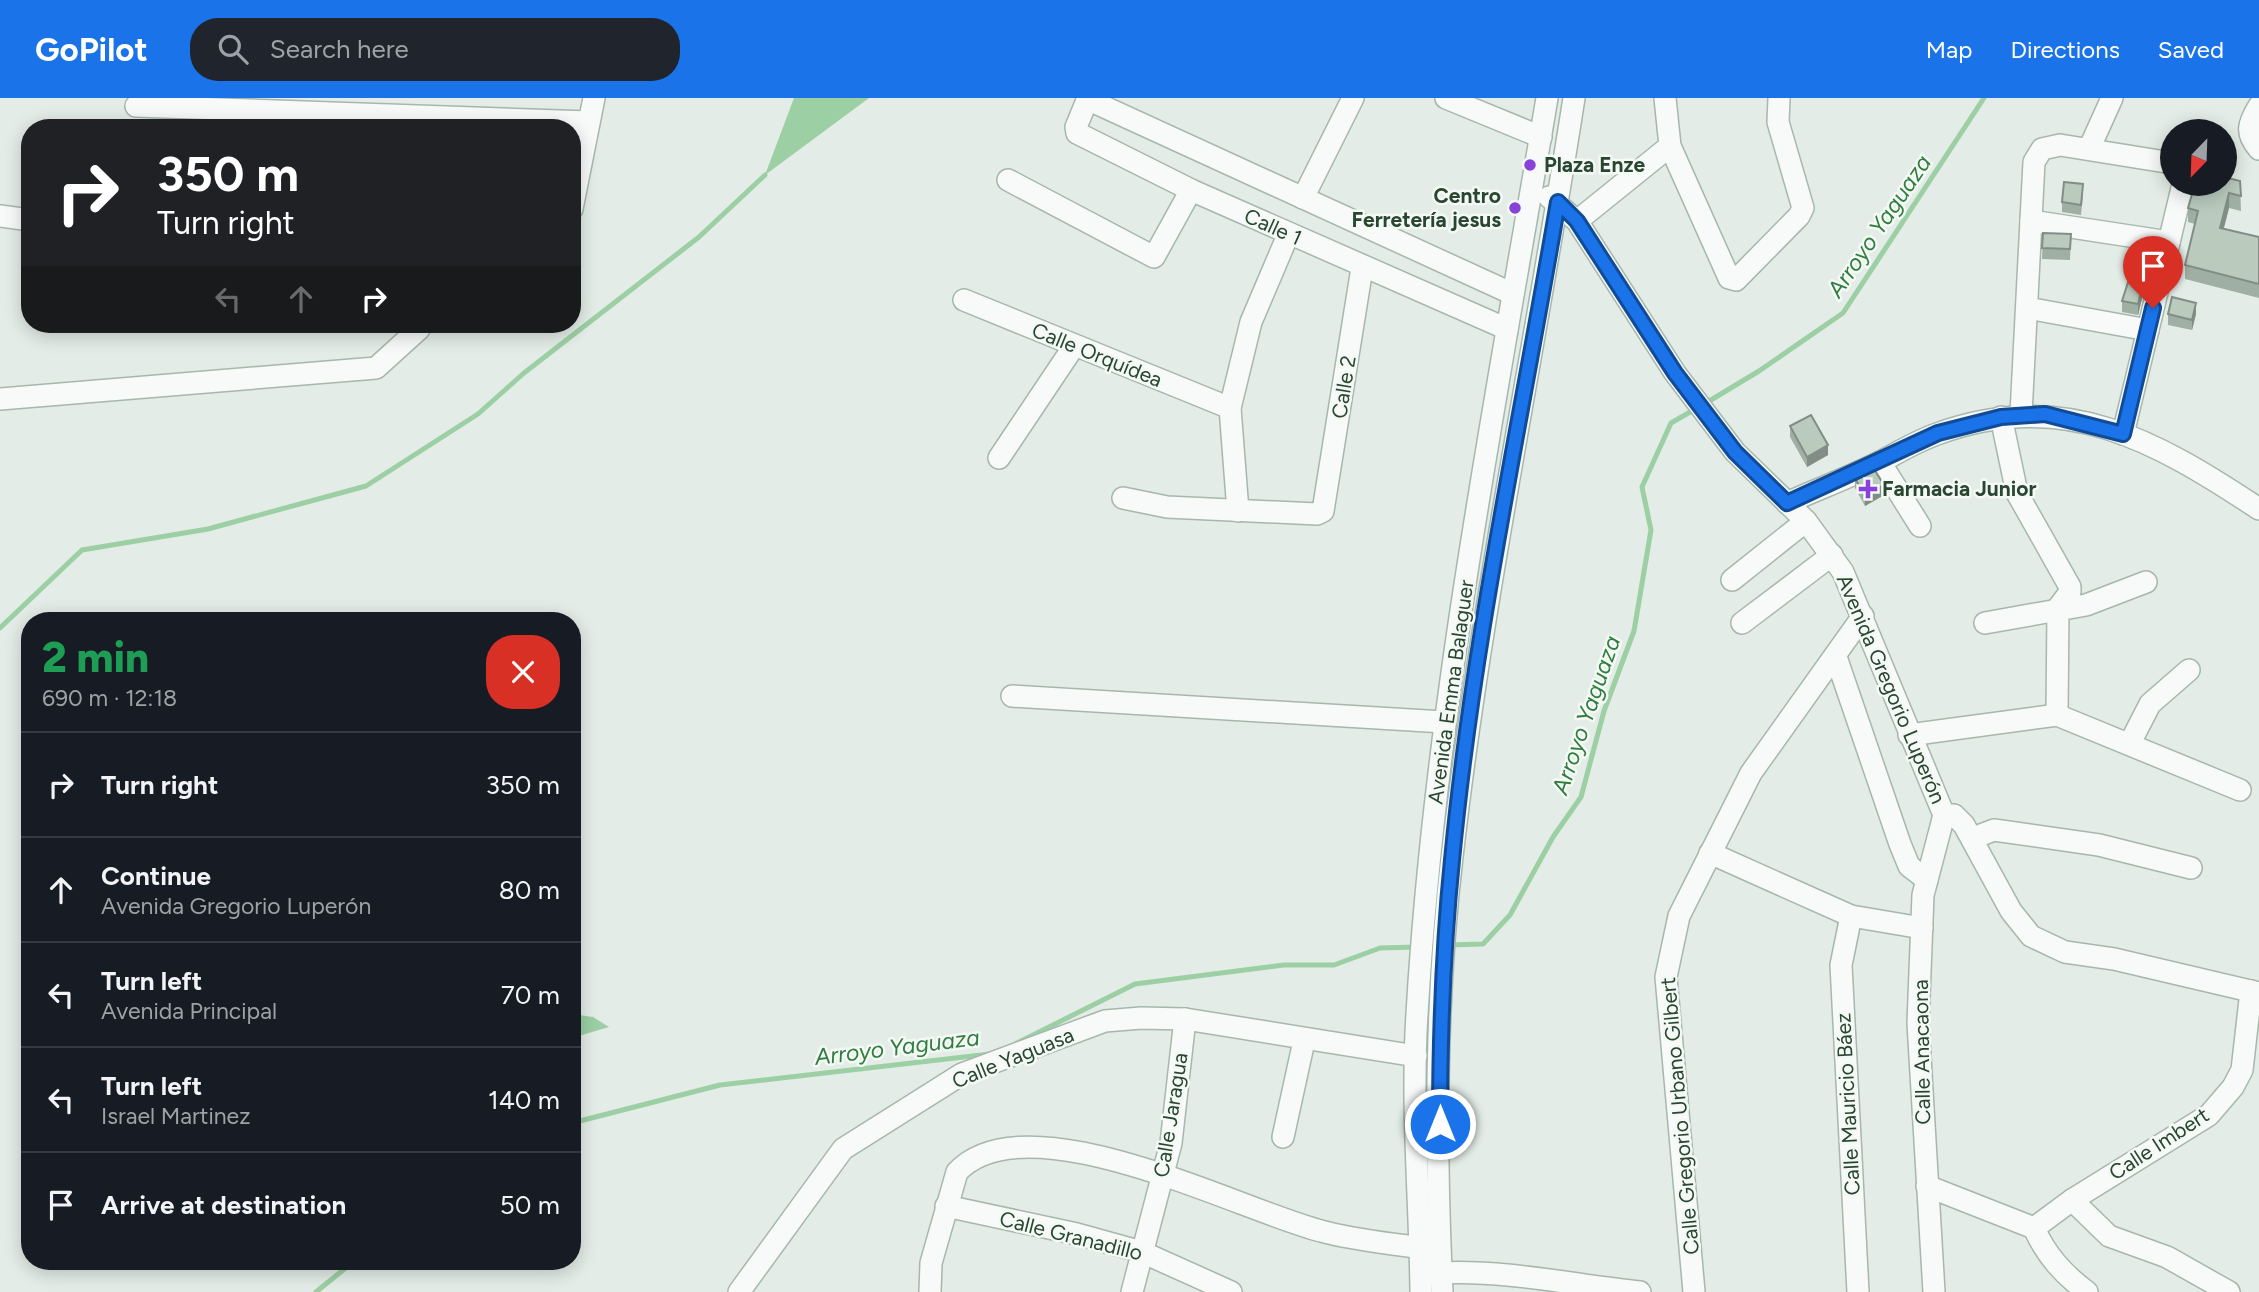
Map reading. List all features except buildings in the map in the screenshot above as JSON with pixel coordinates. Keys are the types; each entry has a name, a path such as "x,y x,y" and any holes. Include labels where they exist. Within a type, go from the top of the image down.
{"street":[{"path":"581,163 594,98"},
{"path":"1303,198 1353,98"},
{"path":"1446,98 1541,137"},
{"name":"Avenida Emma Balaguer","path":"1421,1292 1416,1016 1429,857 1444,722 1547,98"},
{"name":"Avenida Emma Balaguer","path":"1441,1282 1440,1018 1452,859 1484,624 1574,98"},
{"path":"1665,98 1670,146 1729,278 1736,280 1799,216 1803,208 1778,122 1779,98"},
{"path":"2089,149 2112,98"},
{"path":"1088,99 1513,293"},
{"name":"Calle 1","path":"1088,99 1076,127 1077,133 1191,190 1362,268 1507,329"},
{"path":"136,102 521,119"},
{"path":"2259,106 2249,123 2249,137 2259,149"},
{"path":"581,122 589,122"},
{"path":"2057,715 2058,608 2070,593 2070,587 2017,493 2011,416 2027,308 2034,162 2042,149 2060,145 2160,161"},
{"path":"1577,221 1670,146"},
{"path":"1008,180 1154,257 1191,190"},
{"name":"Avenida Gregorio Luperón","path":"1532,186 1558,202 1577,221 1675,373 1735,452 1806,521 1832,555 1863,616 1909,735 1944,815"},
{"path":"2123,434 2180,196"},
{"path":"0,216 21,219"},
{"path":"2031,220 2169,242"},
{"path":"1123,498 1167,506 1238,511 1230,408 1251,321 1288,234"},
{"name":"Calle 2","path":"1238,511 1317,514 1326,505 1362,268"},
{"name":"Calle Orquídea","path":"964,300 1230,408"},
{"path":"2027,308 2148,330"},
{"path":"0,399 376,368 415,333"},
{"path":"999,458 1074,346"},
{"path":"1787,503 1938,433 2011,416 2045,414 2123,434 2175,454 2259,509"},
{"path":"1880,462 1920,526"},
{"path":"1732,580 1806,521"},
{"path":"1742,623 1832,555"},
{"path":"1985,623 2086,605 2146,582"},
{"name":"Calle Gregorio Urbano Gilbert","path":"1694,1292 1665,976 1679,916 1751,773 1863,616"},
{"path":"1460,622 1484,624"},
{"path":"1836,657 1900,844 1909,866 1927,880"},
{"path":"2130,743 2150,704 2189,670"},
{"path":"1012,696 1444,722"},
{"path":"1909,735 2057,715 2240,790"},
{"path":"1944,815 1954,815 1973,838 2011,911 2031,936 2065,952 2113,959 2255,992"},
{"name":"Calle Anacaona","path":"1934,1292 1918,1023 1923,895 1944,815"},
{"path":"1973,838 1994,830 2099,845 2191,867"},
{"path":"1710,853 1851,916 1922,928"},
{"name":"Calle Mauricio Báez","path":"1851,916 1841,965 1858,1292"},
{"name":"Calle Imbert","path":"2034,1228 2072,1200 2209,1115 2233,1087 2253,1044 2255,992"},
{"name":"Calle Yaguasa","path":"740,1292 843,1149 962,1074 1105,1021 1185,1019 1304,1041 1416,1056"},
{"name":"Calle Jaragua","path":"1132,1292 1171,1143 1185,1019"},
{"path":"1283,1137 1304,1041"},
{"path":"930,1292 931,1263 957,1172 966,1163 1005,1148 1050,1146 1163,1174 1320,1231 1421,1248"},
{"path":"1927,1186 2034,1228 2063,1285 2087,1292"},
{"path":"2072,1200 2109,1236 2167,1257 2229,1292"},
{"name":"Calle Granadillo","path":"946,1206 1077,1234 1142,1252 1231,1292"},
{"path":"1441,1282 1468,1271 1640,1292"}],"shaded area":[{"path":"794,98 869,98 765,175"},
{"path":"581,1015 593,1017 609,1027 581,1035"}],"waterway":[{"name":"Arroyo Yaguaza","path":"1706,403 1759,371 1843,313 1984,98"},
{"path":"581,329 699,237 765,175"},
{"path":"0,628 82,550 208,529 366,486 478,414 524,373 575,333"},
{"name":"Arroyo Yaguaza","path":"1448,945 1483,944 1510,915 1553,837 1581,797 1604,711 1634,631 1651,530 1642,487 1671,423 1697,408"},
{"name":"Arroyo Yaguaza","path":"1015,1044 1135,984 1284,965 1334,965 1380,948 1417,947"},
{"name":"Arroyo Yaguaza","path":"581,1121 720,1085 990,1054"},
{"name":"Arroyo Yaguaza","path":"316,1292 343,1270"}],"place":[{"name":"Plaza Enze","path":"1530,165"},
{"name":"Centro Ferretería jesus","path":"1515,208"},
{"name":"Farmacia Junior","path":"1868,489"}],"route":[{"path":"1440,1124 1440,1018 1452,859 1484,624 1558,202 1577,221 1675,373 1735,452 1787,503 1938,433 2001,417 2045,414 2086,422 2123,434 2153,308"}]}
